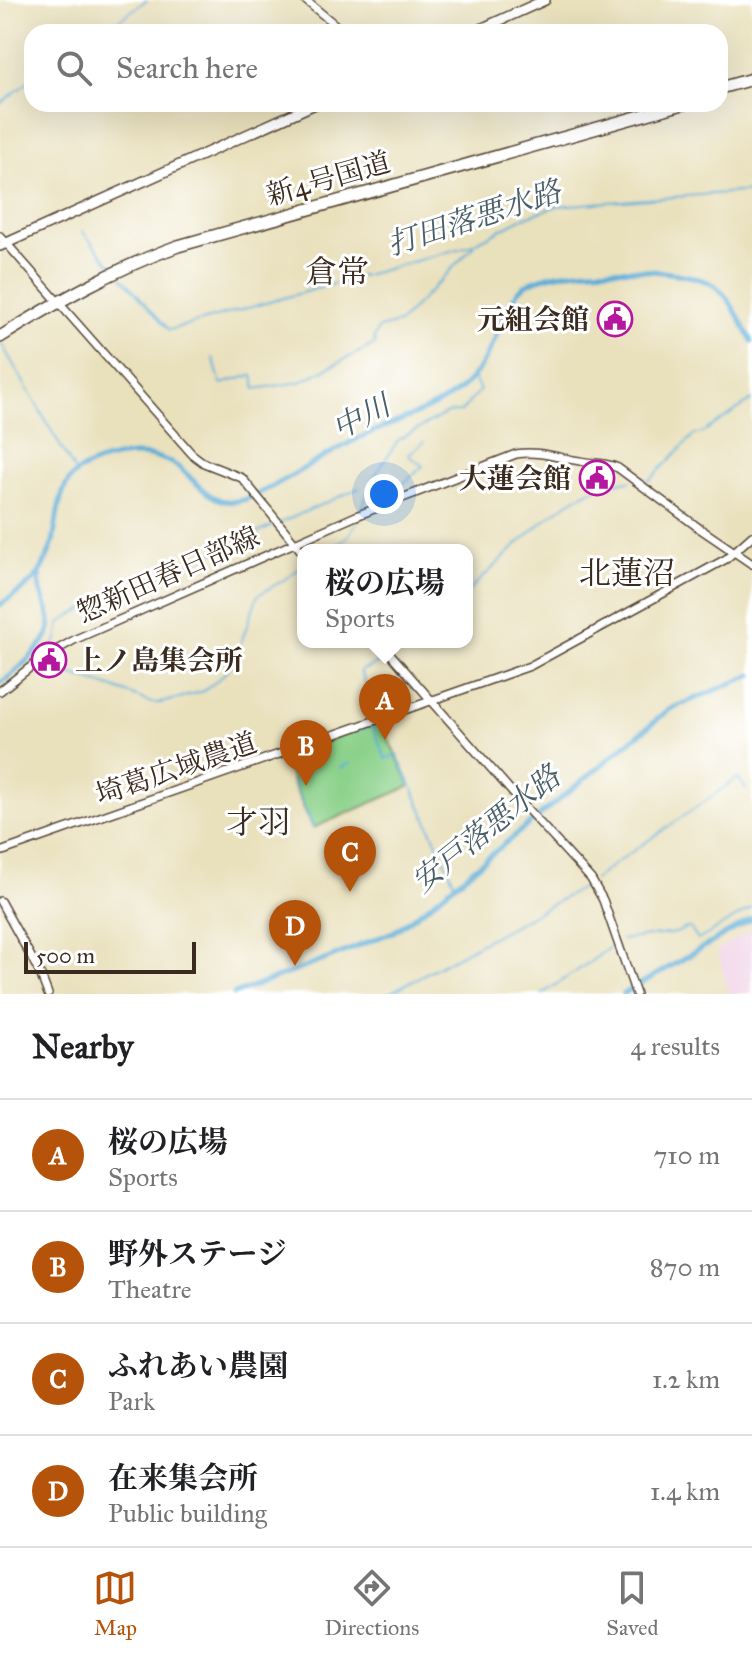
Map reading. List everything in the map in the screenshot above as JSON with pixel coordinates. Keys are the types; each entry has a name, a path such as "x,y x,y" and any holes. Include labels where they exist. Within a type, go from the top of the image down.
{"highway":[{"path":"728,86 752,79"},
{"path":"728,92 752,85"},
{"name":"新4号国道","path":"0,330 111,267 154,248 632,112"},
{"name":"新4号国道","path":"0,337 56,299 127,266 198,240 654,112"}],"main road":[{"path":"492,24 545,0"},
{"path":"2,242 297,112"}],"street":[{"path":"305,0 334,24"},
{"path":"2,242 196,458 242,478 297,546"},
{"name":"惣新田春日部線","path":"0,691 63,645 361,514 523,452 618,468 752,564"},
{"name":"埼葛広域農道","path":"0,852 530,666 715,566 735,553 752,536"},
{"path":"385,648 591,879 599,891 635,990"},
{"path":"0,901 38,969 48,994"}],"shaded area":[{"path":"752,929 752,993 729,994 717,950"}],"green space":[{"path":"380,722 411,786 313,828 283,759 312,745 315,747"}],"waterway":[{"path":"113,24 147,0"},
{"path":"0,104 24,85"},
{"name":"打田落悪水路","path":"122,277 169,330 469,246 523,218 557,206 752,191"},
{"path":"82,231 115,269"},
{"path":"213,358 221,384 253,375 255,389 300,382 375,344 374,337 379,328 399,323 474,246"},
{"name":"中川","path":"0,605 28,585 41,570 53,542 62,494 79,471 104,460 145,455 171,463 219,500 232,502 249,498 349,443 432,407 461,388 484,361 513,299 522,288 537,280 587,270 617,269 699,279 715,286 726,297 752,341"},
{"path":"1,343 76,473"},
{"path":"362,510 371,482 398,440 447,413 461,412 480,390 473,377"},
{"path":"641,481 650,480 694,435 702,433 752,400"},
{"path":"369,491 383,479 394,492 423,466 408,455 424,442"},
{"path":"473,586 563,506 608,484 631,481"},
{"path":"49,650 57,640 60,623 72,615 359,488"},
{"path":"337,544 348,536 360,517"},
{"path":"0,700 30,673 41,669 73,675 152,703 204,691 234,662 258,595 297,570"},
{"path":"0,683 28,660 49,631 50,619 40,589 40,574"},
{"path":"396,654 402,648"},
{"path":"379,714 360,671 391,658"},
{"name":"安戸落悪水路","path":"234,994 395,931 670,709 752,675"},
{"path":"352,732 370,726"},
{"path":"372,726 386,759 397,754 411,786"},
{"path":"285,760 311,747"},
{"path":"340,767 346,764"},
{"path":"594,880 738,778 746,789"},
{"path":"293,782 298,793"},
{"path":"413,789 455,884"},
{"path":"299,795 313,827"},
{"path":"569,895 590,883"},
{"path":"388,994 567,896"},
{"path":"652,936 690,928 698,940 752,908"},
{"path":"623,994 752,919"},
{"path":"621,940 649,936"},
{"path":"590,962 614,944"},
{"path":"574,973 588,963"},
{"path":"542,994 572,974"}],"place":[{"name":"元組会館","path":"615,319"},
{"name":"大蓮会館","path":"597,478"},
{"name":"上ノ島集会所","path":"49,660"},
{"name":"桜の広場","path":"385,740"},
{"name":"野外ステージ","path":"306,786"},
{"name":"ふれあい農園","path":"350,892"},
{"name":"在来集会所","path":"295,966"}],"district":[{"name":"倉常","path":"337,272"},
{"name":"北蓮沼","path":"627,573"},
{"name":"才羽","path":"258,822"}]}
